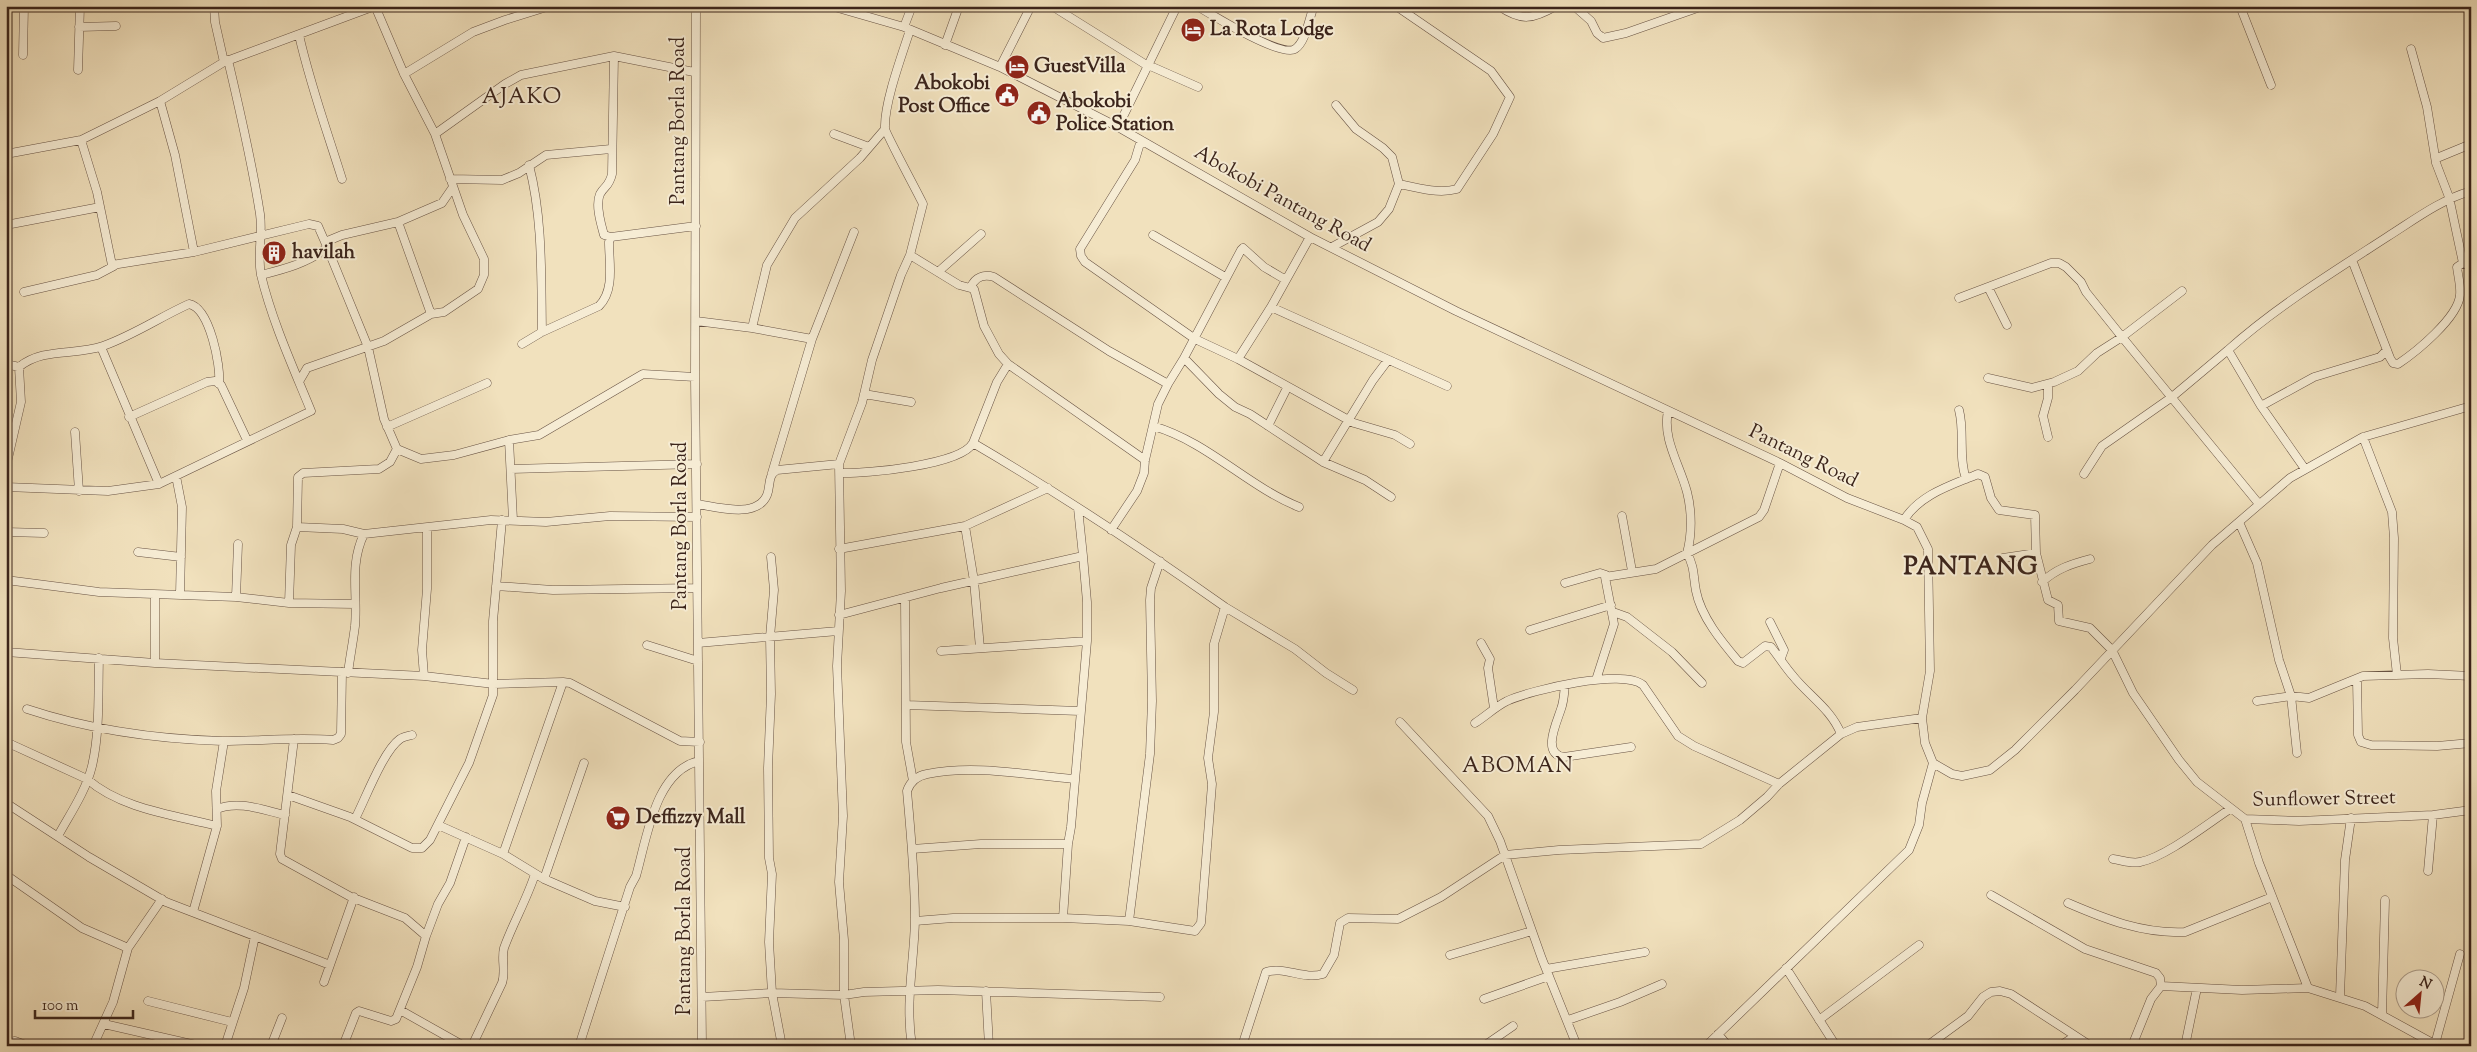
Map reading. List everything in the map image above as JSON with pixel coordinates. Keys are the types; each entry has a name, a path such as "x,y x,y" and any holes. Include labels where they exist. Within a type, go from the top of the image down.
{"street":[{"path":"23,54 24,6"},
{"path":"78,70 80,6"},
{"path":"6,487 79,491 133,490 158,484 311,411 300,380 284,346 261,275 258,256 261,234 260,217 252,163 214,6"},
{"path":"6,154 81,140 160,101 226,61 375,6 404,74 435,134 463,215 484,259 484,275 478,289 444,312 431,314 384,341 308,368 300,380"},
{"path":"404,74 473,32 550,6"},
{"name":"Pantang Borla Road","path":"696,6 694,72 695,377 702,1046"},
{"name":"Abokobi Pantang Road","path":"831,6 907,29 1000,67 1118,127 1310,237 1456,312"},
{"path":"752,328 767,265 795,218 869,147 885,129 891,93 912,6"},
{"path":"945,45 959,6"},
{"path":"1000,67 1032,6"},
{"path":"1052,6 1148,66 1198,87"},
{"path":"1118,127 1177,6"},
{"path":"1197,6 1257,39 1287,51 1293,50 1300,45 1314,6"},
{"path":"1396,6 1491,71 1510,97 1493,134 1457,189 1450,191 1420,189 1399,184"},
{"path":"1499,6 1510,14 1524,18 1552,8"},
{"path":"1574,6 1591,21 1597,34 1604,38 1626,33 1703,6"},
{"path":"2240,6 2271,85"},
{"path":"79,27 116,26"},
{"path":"299,35 308,79 322,111 342,179"},
{"path":"2352,260 2387,350 2394,363 2398,364 2425,344 2447,319 2460,295 2457,267 2467,264 2449,197 2436,163 2437,158 2427,107 2410,49"},
{"path":"435,134 505,84 521,75 614,56 694,72"},
{"path":"614,56 612,174 609,185 598,199 604,235 611,237 696,226"},
{"path":"160,101 175,155 194,252"},
{"path":"1332,247 1378,222 1389,209 1399,184 1392,158 1383,148 1356,129 1336,106"},
{"path":"850,1046 844,995 844,940 839,882 843,816 837,666 840,549 839,464 864,394 872,360 901,275 910,255 923,204 885,129"},
{"path":"834,134 869,147"},
{"path":"81,140 114,266"},
{"path":"1140,140 1135,160 1080,249 1081,256 1085,262 1194,339 1238,360 1358,425 1395,435 1410,444"},
{"path":"2437,158 2471,144"},
{"path":"451,183 502,180 519,173 546,155 611,149"},
{"path":"529,165 534,185 540,237 542,332"},
{"path":"261,275 294,266 317,255 326,245 342,235 398,222 442,203 451,183"},
{"path":"2084,474 2102,446 2172,396 2249,331 2352,260 2449,197 2471,191"},
{"path":"6,225 100,207"},
{"path":"398,222 431,314"},
{"path":"24,292 97,275 114,266 194,252 261,234 314,224 320,229 368,347 387,427 397,449 421,459 454,455 509,440 539,435 643,374 695,377"},
{"path":"697,504 744,510 758,506 767,496 772,473 812,339 854,232"},
{"path":"938,272 981,234"},
{"path":"1153,235 1224,278"},
{"path":"522,344 542,332 599,306 604,301 609,288 608,242 611,237"},
{"path":"1238,360 1310,237"},
{"path":"1111,530 1137,491 1144,473 1145,460 1158,404 1194,339 1224,278 1243,248 1264,267 1286,280"},
{"path":"910,255 959,285 971,286 977,294 984,326 999,354 1008,364 1145,460"},
{"path":"1959,298 2052,262 2060,263 2072,271 2086,292 2122,337 2259,504"},
{"path":"971,286 977,278 994,276 1109,351 1168,384"},
{"path":"1988,287 2007,326"},
{"path":"1988,378 2032,388 2048,385 2078,371 2097,352 2122,337 2182,291"},
{"path":"20,367 31,358 101,347 138,331 189,304 193,304 199,308 206,322 221,370 220,384 247,440"},
{"path":"1270,307 1447,386"},
{"name":"Pantang Road","path":"1456,312 1780,463 1847,498 1917,527 1928,548 1930,671 1922,718 1925,743 1933,763"},
{"path":"696,321 752,328 812,339"},
{"path":"101,347 158,484"},
{"path":"2228,350 2260,406 2305,469"},
{"path":"2260,406 2314,376 2380,357 2387,350"},
{"path":"1184,358 1219,394 1235,407 1323,462 1365,480 1391,497"},
{"path":"1323,462 1388,360"},
{"path":"6,364 20,367"},
{"path":"840,473 874,473 928,463 965,453 973,443 997,382 1008,364"},
{"path":"6,467 21,402 20,367"},
{"path":"129,417 207,382 215,381 220,384"},
{"path":"387,427 487,383"},
{"path":"2048,385 2048,398 2042,416 2048,437"},
{"path":"1268,426 1287,388"},
{"path":"864,394 911,402"},
{"path":"1706,1046 1909,850 1919,826 1922,803 1933,763 1952,774 1962,776 1990,770 2022,743 2212,546 2290,478 2363,437 2471,407"},
{"path":"1959,410 1963,429 1962,464 1966,479"},
{"path":"1668,411 1667,429 1670,444 1689,501 1690,543 1687,553 1694,567 1696,591 1700,602 1719,638 1738,661 1742,663 1768,646 1781,658 1793,676 1832,717 1841,734"},
{"path":"1153,426 1174,432 1266,491 1299,507"},
{"path":"75,432 79,491"},
{"path":"2363,437 2392,512 2394,538 2393,638 2397,675"},
{"path":"509,440 513,520"},
{"path":"973,443 1048,488 1160,561 1225,607 1296,649 1326,673 1352,690"},
{"path":"289,603 291,545 296,527 298,477 303,473 379,469 390,462 397,449"},
{"path":"1564,584 1600,573 1606,575 1656,569 1759,516 1764,510 1780,463"},
{"path":"511,469 697,464"},
{"path":"772,473 777,470 839,464"},
{"path":"1904,520 1916,504 1931,495 1978,474 1986,477 1991,498 1999,510 2035,515 2036,553 2042,582"},
{"path":"176,476 182,501 180,595"},
{"path":"840,549 965,526 1048,488"},
{"path":"1063,918 1087,641 1087,602 1078,508"},
{"path":"296,527 343,529 364,534 502,520 546,522 610,516 697,516"},
{"path":"1622,516 1632,571"},
{"path":"288,794 355,819 412,848 422,848 438,825 472,755 493,695 494,684 491,661 502,520"},
{"path":"2238,522 2257,563 2281,669 2291,696 2297,753"},
{"path":"965,526 974,581 980,648"},
{"path":"424,676 422,650 427,589 427,528"},
{"path":"6,532 44,533"},
{"path":"27,709 97,727 144,736 224,741 338,738 341,734 345,673 355,626 353,570 359,545 364,534"},
{"path":"236,597 238,544"},
{"path":"138,552 181,557"},
{"path":"2004,558 2036,553"},
{"path":"839,615 1083,556"},
{"path":"771,557 774,590 770,637 771,694 768,796 772,874 769,942 772,993 782,1046"},
{"path":"2042,582 2053,572 2070,564 2090,559"},
{"path":"1130,921 1150,754 1152,701 1151,588 1160,561"},
{"path":"1596,680 1614,624 1612,608 1604,582 1606,575"},
{"path":"6,580 99,592 236,597 289,603 355,604"},
{"name":"Sunflower Street","path":"2042,582 2048,600 2058,605 2059,621 2090,628 2112,650 2133,693 2179,760 2197,782 2245,819 2299,821 2433,815 2471,810"},
{"path":"496,586 553,590 697,588"},
{"path":"155,595 155,663"},
{"path":"905,598 906,746 913,780"},
{"path":"915,921 953,918 1063,918 1130,921 1185,931 1195,931 1201,923 1212,784 1208,758 1214,712 1214,644 1225,607"},
{"path":"1530,630 1612,608 1627,617 1672,652 1702,683"},
{"path":"1770,622 1784,650 1781,658"},
{"path":"698,644 838,631"},
{"path":"941,651 1087,641"},
{"path":"1481,643 1490,660 1488,668 1494,708"},
{"path":"647,645 698,661"},
{"path":"6,652 155,663 424,676 494,684 563,682 570,683 680,742 700,742"},
{"path":"58,836 87,780 92,766 97,727 100,658"},
{"path":"2257,701 2291,696 2309,698 2363,676 2428,674 2471,676"},
{"path":"1475,723 1494,708 1516,698 1565,685 1596,680 1637,680 1644,685 1678,736 1694,746 1779,784"},
{"path":"2357,680 2358,735 2361,742 2371,745 2437,746 2471,744"},
{"path":"504,854 563,682"},
{"path":"1565,685 1562,708 1554,731 1552,748 1556,755 1564,757 1631,748"},
{"path":"906,705 1080,712"},
{"path":"1242,1046 1266,972 1274,970 1313,977 1323,974 1334,955 1338,931 1344,920 1348,918 1398,919 1442,897 1505,855 1559,850 1701,844 1740,820 1768,797 1779,784 1841,734 1857,727 1922,718"},
{"path":"1400,722 1463,792 1481,806 1488,816 1505,855 1547,972 1577,1046"},
{"path":"355,819 382,764 394,745 401,738 412,735"},
{"path":"294,739 280,854 282,860 354,898 405,918 426,936"},
{"path":"193,912 216,826 216,791 224,741"},
{"path":"6,742 87,780 97,788 124,801 216,826"},
{"path":"579,1046 630,887 636,876 650,824 667,781 681,767 699,761"},
{"path":"544,879 584,763"},
{"path":"912,1046 908,1006 915,921 907,790 913,780 926,774 982,771 1074,779"},
{"path":"6,803 89,857 162,899 330,965"},
{"path":"217,809 227,804 237,804 285,815"},
{"path":"2113,859 2134,863 2145,860 2183,840 2230,809"},
{"path":"2428,871 2433,815"},
{"path":"2340,996 2345,860 2351,818"},
{"path":"2245,819 2272,897 2308,988"},
{"path":"438,825 504,854 544,879 595,901 625,907"},
{"path":"343,1046 356,1013 363,1010 394,1021 417,968 426,936 438,904 450,883 466,837"},
{"path":"912,848 981,844 1068,844"},
{"path":"472,1046 505,975 504,948 526,902 535,874"},
{"path":"8,879 82,928 128,948"},
{"path":"1991,895 2084,949 2156,973 2160,978 2161,986 2151,999 2132,1046"},
{"path":"2068,903 2107,920 2138,929 2169,933 2184,932 2272,897"},
{"path":"324,982 354,898"},
{"path":"93,1046 113,1002 128,948 162,899"},
{"path":"2382,1015 2386,900"},
{"path":"1450,954 1488,945 1532,931"},
{"path":"225,1046 244,988 255,936"},
{"path":"1819,1020 1919,945"},
{"path":"1484,999 1547,972 1644,952"},
{"path":"2161,986 2242,990 2308,988 2340,996 2382,1015 2437,1045 2460,954"},
{"path":"1786,968 1836,1046"},
{"path":"1568,1020 1620,1002 1662,984"},
{"path":"2185,1046 2197,988"},
{"path":"702,997 772,993 844,995 864,992 986,991 1160,996"},
{"path":"986,991 990,1046"},
{"path":"1929,1045 1968,1016 1983,997 1991,992 2000,991 2011,994 2091,1046"},
{"path":"148,1001 232,1022"},
{"path":"400,1010 464,1046"},
{"path":"271,1046 282,1018"},
{"path":"104,1024 200,1046"},
{"path":"1484,1046 1513,1026"},
{"path":"1718,1034 1728,1046"},
{"path":"2060,1046 2075,1036"},
{"path":"6,1043 15,1041 28,1046"}],"place":[{"name":"La Rota Lodge","path":"1193,30"},
{"name":"GuestVilla","path":"1017,67"},
{"name":"Abokobi Post Office","path":"1007,95"},
{"name":"Abokobi Police Station","path":"1039,113"},
{"name":"havilah","path":"274,253"},
{"name":"Deffizzy Mall","path":"618,818"}],"district":[{"name":"AJAKO","path":"522,98"},
{"name":"PANTANG","path":"1971,568"},
{"name":"ABOMAN","path":"1518,767"}]}
